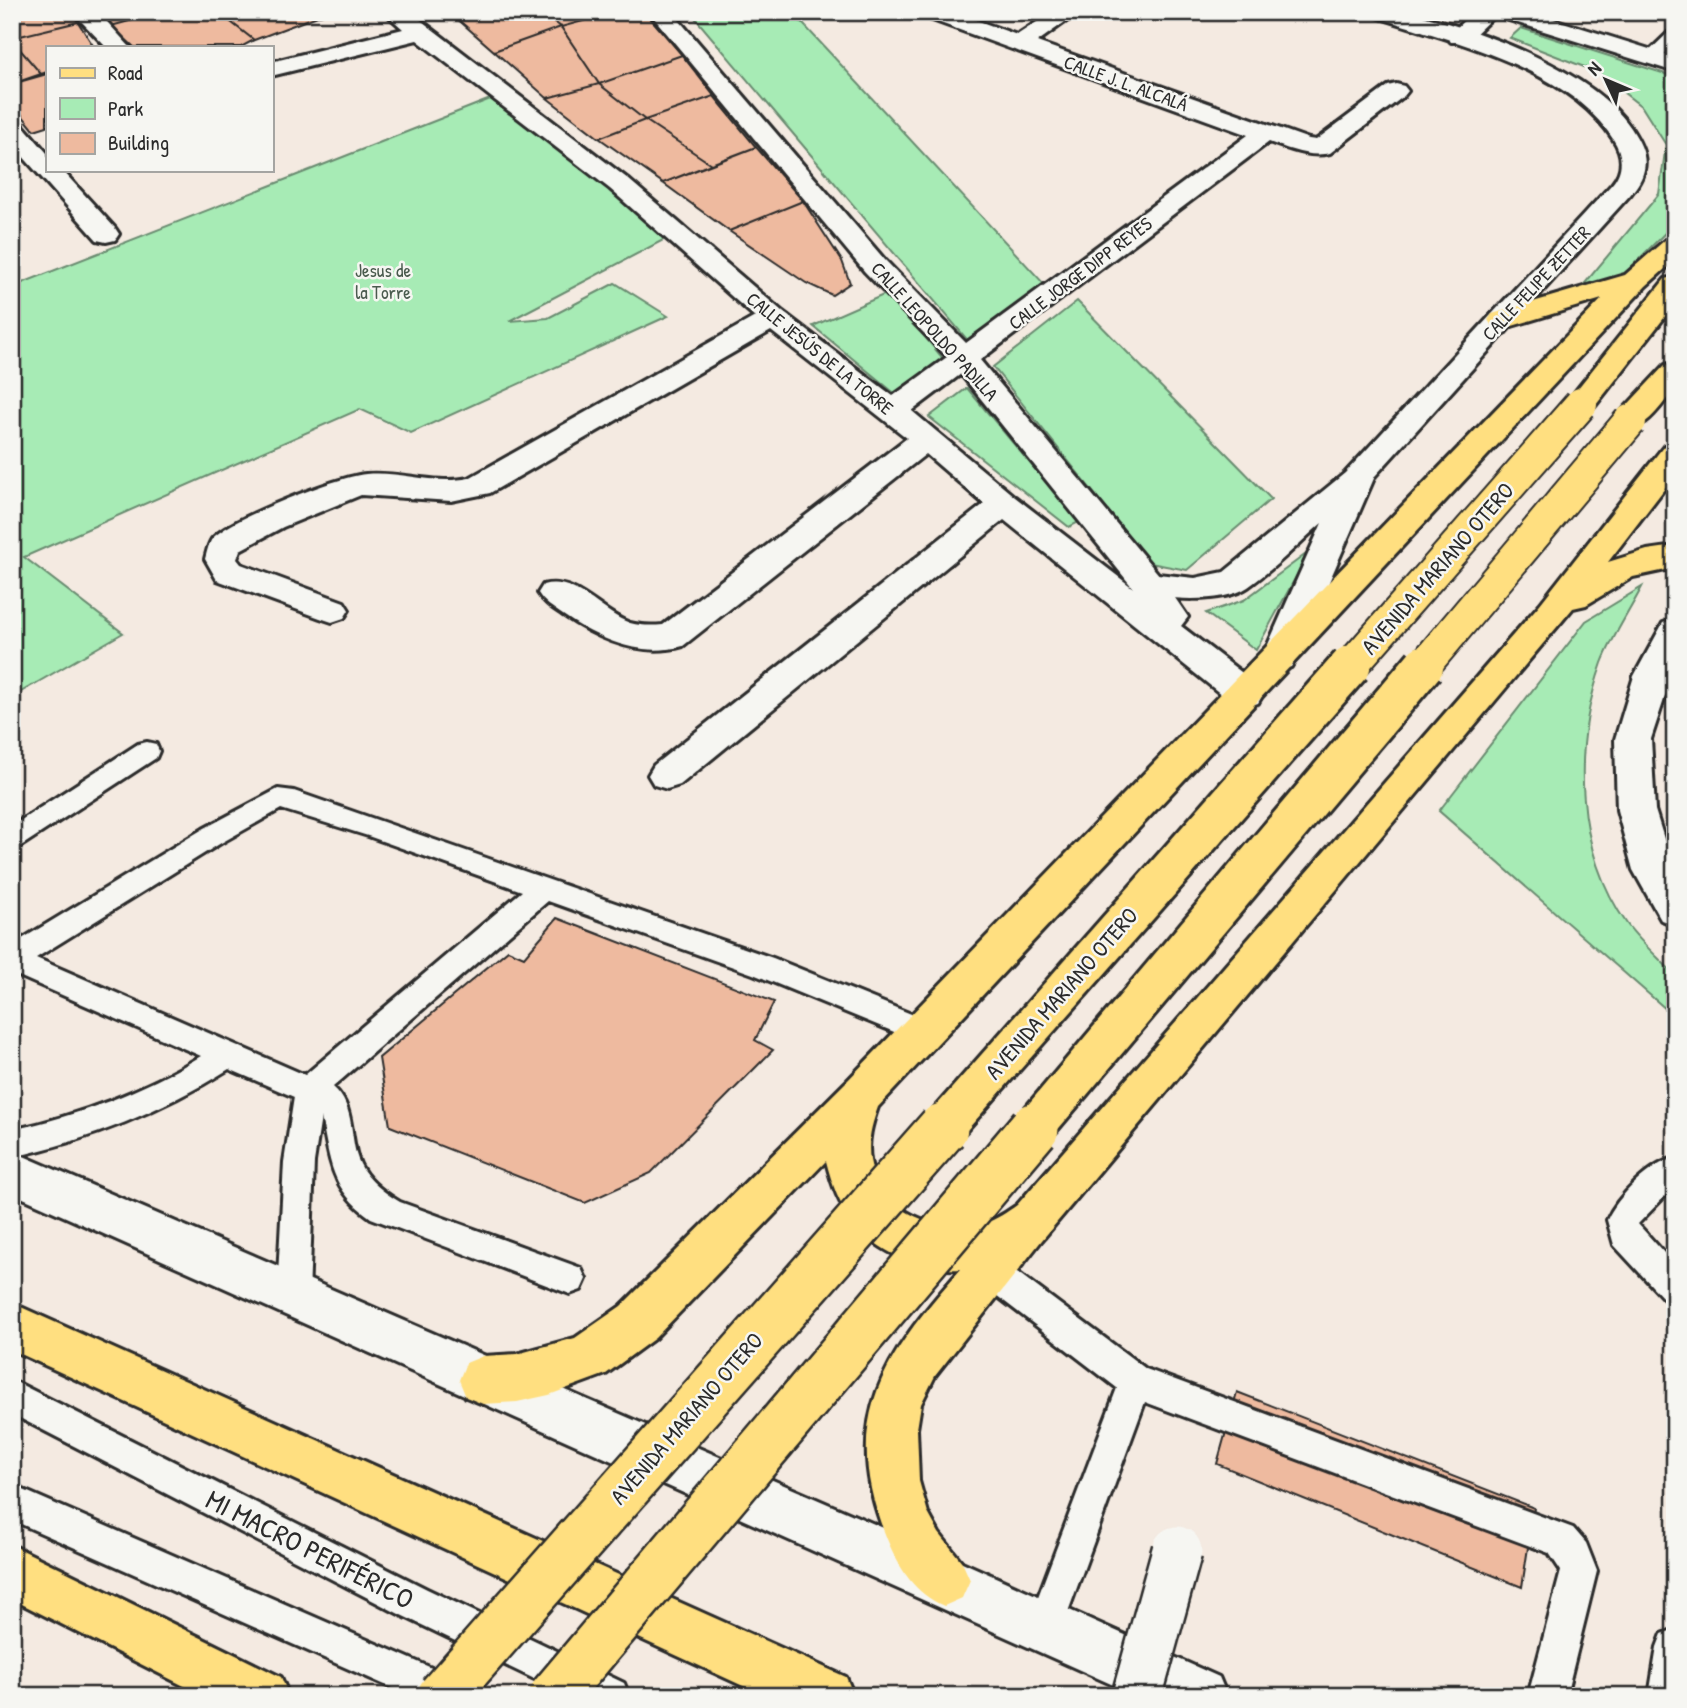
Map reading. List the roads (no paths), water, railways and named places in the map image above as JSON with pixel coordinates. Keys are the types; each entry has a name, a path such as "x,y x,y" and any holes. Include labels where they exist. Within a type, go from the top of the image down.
{"main road":[{"path":"483,1380 517,1378 549,1371 589,1357 611,1343 662,1299 1245,694 1636,280 1675,246"},
{"path":"1502,320 1636,280"},
{"name":"AVENIDA MARIANO OTERO","path":"442,1696 1581,404 1675,285"},
{"path":"554,1696 1675,371"},
{"path":"862,1094 850,1115 845,1138 846,1163 855,1186 869,1208 888,1226 915,1241 947,1248 978,1247 1008,1237 1032,1220 1552,612 1675,453"},
{"path":"1552,612 1602,577 1643,561 1675,557"},
{"path":"944,1580 920,1550 904,1517 894,1481 891,1446 894,1415 903,1387 916,1361 1051,1198"},
{"path":"12,1326 827,1696"},
{"path":"12,1571 262,1696"}],"street":[{"name":"CALLE LEOPOLDO PADILLA","path":"660,12 875,265 965,359 1148,584 1201,659"},
{"name":"CALLE J. L. ALCALÁ","path":"932,12 1306,146 1321,148 1396,91"},
{"path":"1019,44 1068,12"},
{"name":"CALLE FELIPE ZETTER","path":"1279,658 1361,472 1630,180 1634,164 1625,136 1590,97 1545,71 1459,37 1385,12"},
{"path":"1459,37 1488,12"},
{"path":"1507,12 1675,65"},
{"path":"273,66 396,13"},
{"name":"CALLE JESÚS DE LA TORRE","path":"396,13 619,184 773,317 1245,694"},
{"path":"89,16 119,46"},
{"path":"273,67 421,32"},
{"path":"12,128 37,160"},
{"name":"CALLE JORGE DIPP REYES","path":"893,411 1266,133"},
{"path":"48,172 106,234"},
{"path":"332,610 229,572 221,559 225,545 250,529 363,484 446,492 479,486 773,317"},
{"path":"555,593 608,628 623,634 639,639 671,637 926,439"},
{"path":"1148,584 1195,589 1234,581 1361,472"},
{"path":"667,775 1004,504"},
{"path":"1675,631 1652,676 1633,739 1636,810 1653,870 1675,909"},
{"path":"12,1171 483,1380 944,1580 1200,1696"},
{"path":"1137,1696 1177,1551"}],"lane":[{"path":"1651,58 1675,35"},
{"path":"12,839 147,751"},
{"path":"12,960 222,830 278,799 294,801 763,966 921,1031"},
{"path":"293,1296 299,1162 310,1090 544,888"},
{"path":"12,960 328,1099 333,1108 346,1169 360,1192 374,1203 390,1213 570,1279"},
{"path":"12,1144 54,1136 99,1122 145,1103 187,1082 227,1055"},
{"path":"1675,1172 1666,1174 1622,1220 1625,1235 1675,1288"},
{"path":"990,1271 1136,1382 1561,1539 1574,1555 1579,1571 1547,1696"},
{"path":"1045,1626 1136,1382"},
{"name":"MI MACRO PERIFÉRICO","path":"12,1396 414,1602 611,1696"},
{"path":"12,1502 453,1696"},
{"path":"1668,1696 1675,1647"}],"park label":[{"name":"Jesus de la Torre","path":"383,281"}]}
